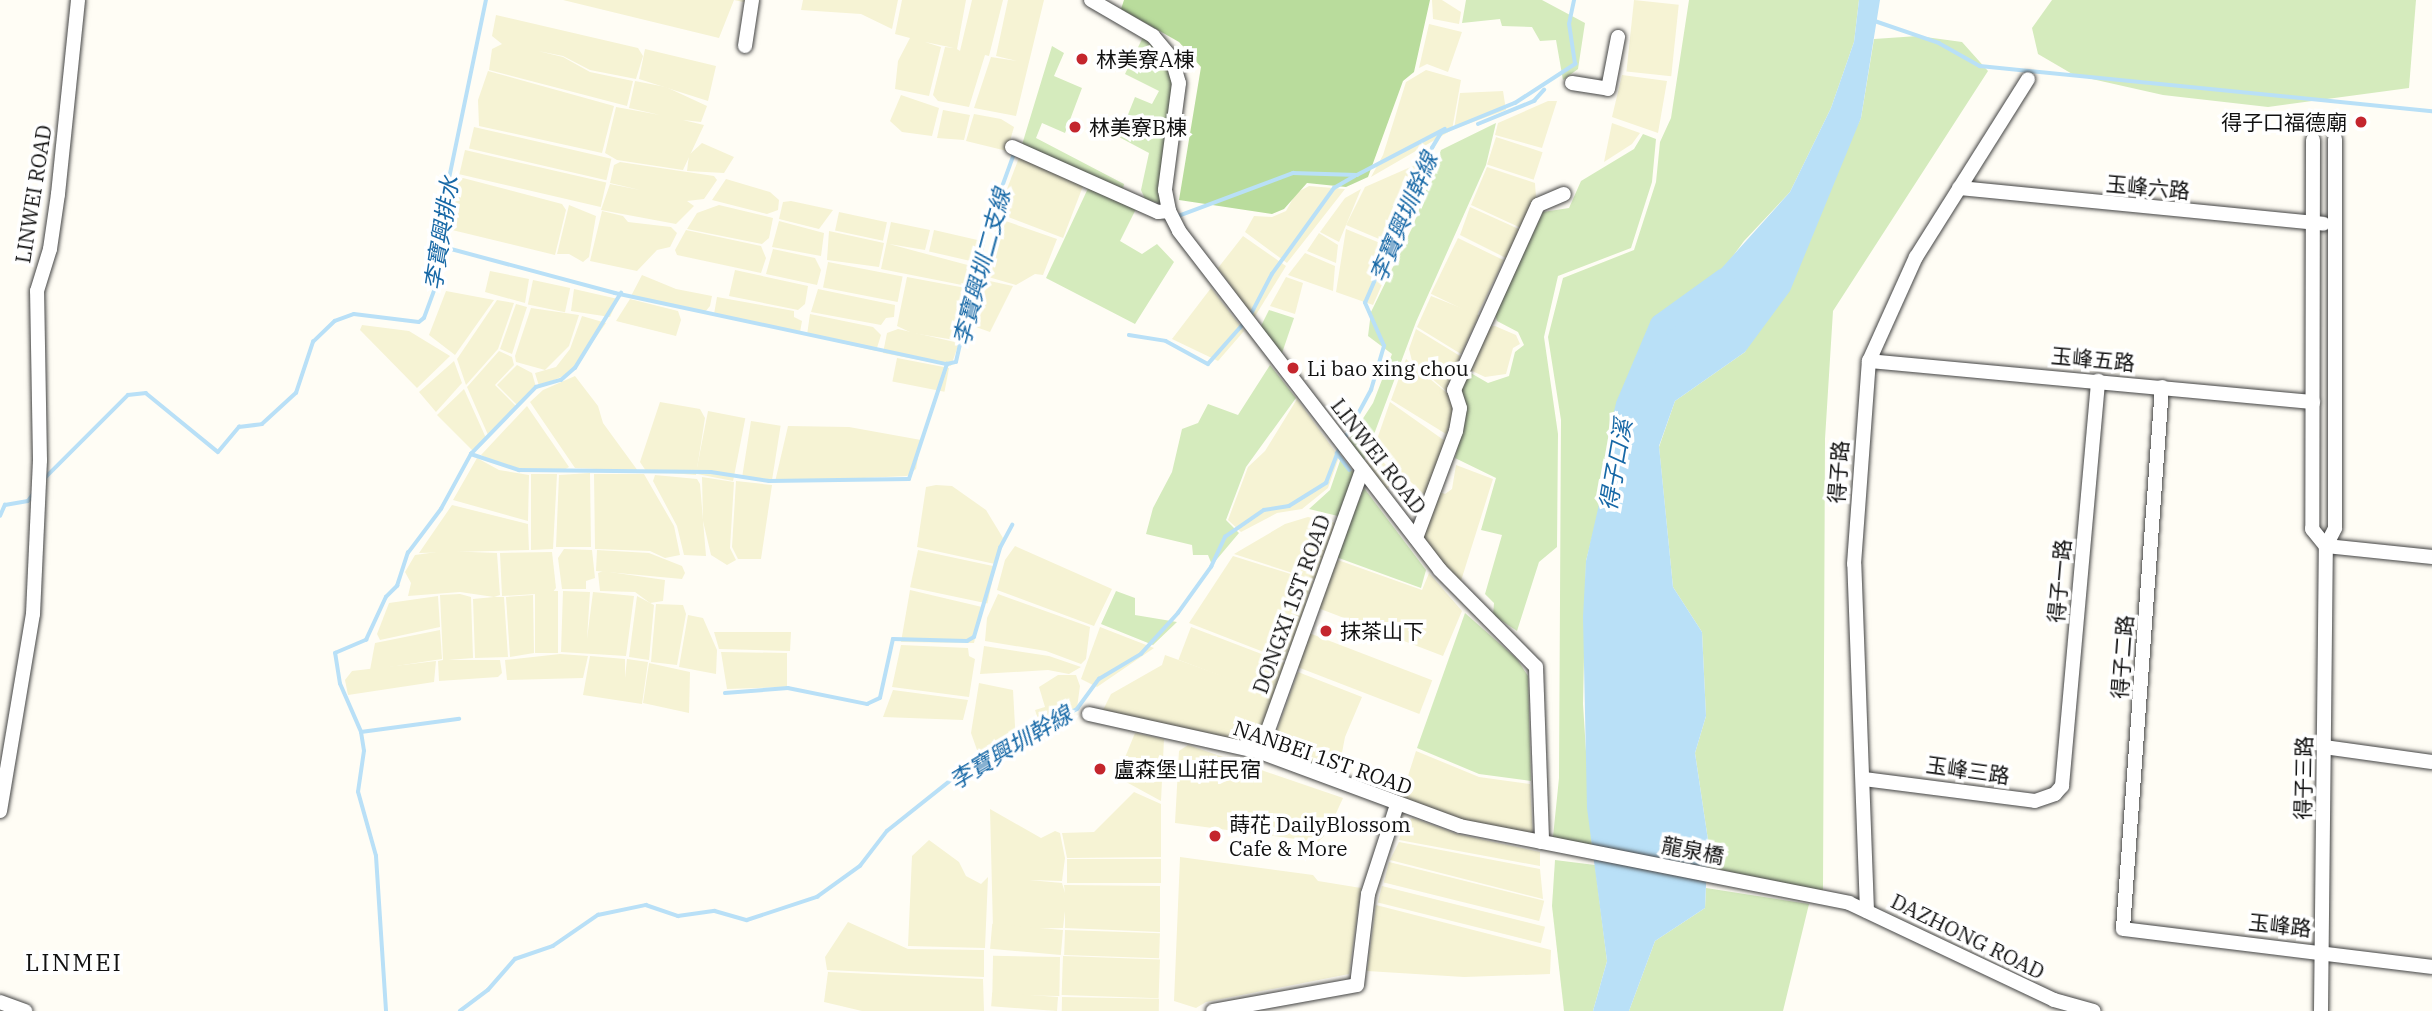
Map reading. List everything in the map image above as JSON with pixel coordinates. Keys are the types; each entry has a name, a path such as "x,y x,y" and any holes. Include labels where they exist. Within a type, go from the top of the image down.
{"street":[{"name":"LINWEI ROAD","path":"0,811 33,614 40,460 37,291 58,194 78,0"},
{"path":"745,46 752,0"},
{"name":"LINWEI ROAD","path":"1091,0 1153,36 1172,59 1179,83 1165,190 1169,211 1205,266 1440,570 1536,667 1548,844"},
{"path":"1572,83 1608,89 1618,37"},
{"name":"得子路","path":"1867,911 1854,564 1869,361 1916,257 2028,79"},
{"path":"2326,546 2335,528 2335,139"},
{"path":"2313,140 2312,529 2326,546 2432,557"},
{"path":"1012,147 1158,212 1169,211"},
{"name":"玉峰六路","path":"1959,188 2334,225"},
{"path":"1416,538 1455,431 1460,408 1454,390 1538,205 1564,194"},
{"name":"玉峰五路","path":"1869,361 2098,380 2313,402"},
{"name":"得子一路","path":"2062,786 2098,380"},
{"name":"得子二路","path":"2123,929 2162,387"},
{"name":"DONGXI 1ST ROAD","path":"1260,752 1362,470"},
{"name":"得子三路","path":"2321,1011 2326,546"},
{"name":"NANBEI 1ST ROAD","path":"1089,714 1260,752 1397,805 1460,826 1548,844"},
{"path":"2324,747 2432,762"},
{"name":"玉峰三路","path":"1864,779 2035,801 2055,794 2062,786"},
{"path":"1213,1011 1357,985 1368,894 1397,805"},
{"name":"龍泉橋","path":"1548,844 1825,896"},
{"name":"DAZHONG ROAD","path":"1825,896 1867,911 2054,1000 2094,1011"},
{"name":"玉峰路","path":"2123,929 2322,951 2432,967"},
{"path":"0,1002 25,1011"}],"shaded area":[{"path":"563,0 734,0 719,38"},
{"path":"803,0 898,0 892,29 861,14 801,10"},
{"path":"902,0 966,0 957,49 960,51 972,0 1003,0 989,56 985,55 969,107 938,101 933,95 945,47 954,48 925,42 941,47 929,96 895,89 898,61 910,38 895,34"},
{"path":"1008,0 1044,0 1016,116 974,108 991,57 1017,61 996,56"},
{"path":"1432,0 1442,0 1461,12 1459,24 1433,19"},
{"path":"1634,0 1679,5 1671,76 1626,72"},
{"path":"496,15 638,48 643,56 636,79 590,70 563,56 538,51 563,57 590,72 633,81 627,106 489,70 492,49 502,44 492,36"},
{"path":"1429,24 1462,32 1448,72 1427,64 1419,68"},
{"path":"645,49 716,66 708,101 639,79"},
{"path":"1426,70 1461,80 1452,130 1371,177 1383,155 1406,82"},
{"path":"488,71 614,106 602,153 479,126 478,100"},
{"path":"1622,75 1667,81 1658,133 1612,117"},
{"path":"635,81 666,87 707,106 701,122 683,120 704,125 683,170 617,160 605,153 616,107 660,115 629,108"},
{"path":"1503,91 1506,110 1454,129 1460,93"},
{"path":"901,95 939,108 932,136 902,132 890,121"},
{"path":"1548,101 1557,101 1542,148 1495,135 1498,123"},
{"path":"943,110 970,115 964,140 937,138"},
{"path":"974,114 1001,119 1014,127 1007,151 966,141"},
{"path":"1612,123 1640,133 1632,144 1604,162"},
{"path":"474,127 611,159 606,180 469,148"},
{"path":"1496,137 1543,152 1534,180 1487,165"},
{"path":"702,143 734,157 724,173 687,171 689,155"},
{"path":"465,150 606,183 601,207 459,174"},
{"path":"1020,155 1085,180 1063,238 998,213"},
{"path":"1438,155 1398,247 1346,225 1365,187"},
{"path":"620,162 714,176 717,180 704,199 687,201 694,206 676,224 601,210 610,184 640,190 610,183 614,165"},
{"path":"1487,167 1535,183 1536,198 1521,228 1471,205"},
{"path":"463,178 562,204 566,210 555,255 448,229 457,183"},
{"path":"726,179 770,192 779,200 778,210 767,214 712,200"},
{"path":"1309,186 1345,189 1287,263 1245,232 1254,216 1272,217 1286,211 1296,193"},
{"path":"1361,189 1339,242 1320,232 1345,198"},
{"path":"791,201 833,210 819,229 779,219 783,202"},
{"path":"569,205 596,216 589,257 583,262 569,254 557,254"},
{"path":"719,205 773,218 769,238 762,244 687,229 697,213"},
{"path":"1470,207 1521,230 1506,258 1460,235"},
{"path":"602,211 623,216 628,222 671,227 677,233 670,247 657,250 637,271 590,261"},
{"path":"839,212 887,222 883,241 835,231"},
{"path":"997,218 1057,239 1043,275 1035,274 1016,285 985,276"},
{"path":"779,221 824,233 821,256 772,247"},
{"path":"891,222 930,230 925,250 889,244 975,267 972,287 881,269"},
{"path":"1346,229 1397,250 1373,305 1336,292"},
{"path":"686,230 761,246 766,258 761,273 677,255 675,250"},
{"path":"934,230 981,241 976,262 929,251"},
{"path":"829,231 884,243 879,267 827,260"},
{"path":"1319,233 1338,245 1336,263 1307,251"},
{"path":"1243,236 1286,266 1254,318 1218,268"},
{"path":"1458,238 1504,260 1477,316 1431,294"},
{"path":"773,249 815,258 821,270 817,285 766,274"},
{"path":"1305,253 1335,266 1333,291 1288,275"},
{"path":"828,262 903,277 898,302 823,288"},
{"path":"735,270 808,286 805,304 798,310 729,296"},
{"path":"490,271 529,279 525,303 485,292"},
{"path":"642,275 676,289 712,296 710,306 705,312 630,298"},
{"path":"907,277 971,289 961,341 912,333 897,326"},
{"path":"1286,277 1303,283 1295,314 1270,306"},
{"path":"533,280 570,288 565,312 528,304"},
{"path":"985,280 1013,286 990,332 976,327"},
{"path":"1211,288 1244,331 1218,361 1172,339"},
{"path":"574,289 618,299 610,317 571,311"},
{"path":"818,289 895,305 894,317 886,318 881,325 811,312"},
{"path":"446,291 494,300 455,355 429,335"},
{"path":"1431,296 1479,315 1461,354 1417,327"},
{"path":"717,297 794,311 794,317 802,321 800,332 714,314"},
{"path":"630,299 678,311 681,320 676,336 616,321"},
{"path":"497,300 514,303 498,349 466,385 457,359"},
{"path":"516,304 527,307 512,354 500,349"},
{"path":"531,308 579,315 569,346 545,370 516,362 515,356"},
{"path":"810,314 873,327 881,335 876,351 807,335"},
{"path":"582,316 606,323 571,373 539,386 535,373 556,367 570,349"},
{"path":"362,325 409,331 450,356 417,388 360,330"},
{"path":"1495,326 1516,335 1520,344 1513,348 1506,374 1485,377 1468,369 1488,327"},
{"path":"898,329 959,343 951,366 883,353 887,333"},
{"path":"1416,329 1460,356 1446,391 1412,361 1409,349"},
{"path":"499,351 512,357 514,365 495,385 517,407 488,435 467,387"},
{"path":"897,358 949,368 944,392 892,382"},
{"path":"1406,359 1447,393 1455,413 1446,434 1391,400"},
{"path":"454,361 462,383 436,412 419,392"},
{"path":"517,365 532,373 536,387 517,405 497,385"},
{"path":"575,376 598,406 603,423 638,471 575,468 530,402 543,390"},
{"path":"464,389 486,438 473,451 437,415"},
{"path":"1297,399 1339,457 1328,488 1302,509 1277,513 1241,532 1228,520 1248,467 1265,451"},
{"path":"660,402 700,409 705,418 696,475 646,471 640,462"},
{"path":"1390,402 1445,441 1425,495 1374,448"},
{"path":"527,406 569,467 564,470 508,468 481,455"},
{"path":"708,411 745,418 733,481 696,474"},
{"path":"751,421 781,426 772,482 742,477"},
{"path":"788,426 849,427 921,440 916,469 907,476 775,482"},
{"path":"1373,451 1397,477 1386,490 1365,462"},
{"path":"477,458 499,470 529,475 528,521 453,500"},
{"path":"1456,465 1493,479 1460,584 1421,535 1437,491 1445,494 1452,489"},
{"path":"590,473 591,547 556,547 559,475"},
{"path":"531,474 557,474 553,549 531,550"},
{"path":"594,474 644,474 674,526 680,555 665,558 650,551 595,549"},
{"path":"655,475 697,479 700,484 706,556 684,555 677,526 653,481"},
{"path":"702,477 734,482 730,548 736,560 727,565 711,555 703,521"},
{"path":"736,481 772,485 761,559 738,559 732,547"},
{"path":"952,486 986,510 1003,538 995,564 917,547 926,487"},
{"path":"452,505 528,524 529,550 419,553"},
{"path":"1308,517 1337,523 1314,580 1234,554 1285,524"},
{"path":"1015,546 1112,589 1094,626 997,590 1005,560"},
{"path":"564,549 592,550 595,578 586,581 586,589 562,589 558,558"},
{"path":"597,550 649,553 682,566 685,573 682,579 596,571"},
{"path":"918,550 995,566 987,604 910,587"},
{"path":"444,551 497,553 500,595 494,597 460,592 408,596 411,583 405,572 415,555"},
{"path":"552,552 556,588 552,593 502,596 500,553"},
{"path":"1233,556 1313,581 1287,661 1189,623"},
{"path":"1335,559 1422,590 1429,573 1462,611 1443,656 1318,608"},
{"path":"603,571 665,580 663,601 650,603 635,592 600,591 598,573"},
{"path":"910,590 982,607 974,643 901,642"},
{"path":"535,591 558,591 558,653 535,653"},
{"path":"563,591 590,592 587,639 593,592 634,596 626,656 561,652"},
{"path":"460,594 471,597 473,658 448,660 500,660 502,673 498,677 439,681 438,661 443,660 440,595"},
{"path":"998,594 1090,627 1086,659 1081,664 1046,651 985,641 987,618"},
{"path":"533,595 534,653 510,657 506,597"},
{"path":"438,596 440,627 380,640 377,634 389,603"},
{"path":"637,596 654,605 649,660 629,657"},
{"path":"504,597 508,657 475,658 473,599"},
{"path":"656,604 683,605 686,614 677,665 651,662"},
{"path":"688,615 703,618 717,650 716,674 679,667"},
{"path":"1100,627 1154,648 1097,687 1081,679"},
{"path":"1191,627 1286,664 1274,696 1178,660"},
{"path":"440,630 442,659 370,670 375,643"},
{"path":"714,632 791,632 790,651 719,649"},
{"path":"1309,633 1432,680 1419,714 1296,667"},
{"path":"901,645 968,648 969,656 975,659 969,697 892,687"},
{"path":"984,646 1049,656 1081,667 1069,674 1048,670 980,674"},
{"path":"721,652 787,653 787,687 727,689"},
{"path":"560,654 588,656 583,678 507,680 505,660"},
{"path":"1165,655 1275,695 1256,752 1103,710 1111,694 1162,665"},
{"path":"590,656 625,659 625,678 627,659 648,662 642,704 583,695"},
{"path":"436,661 434,682 348,695 345,680 352,671"},
{"path":"649,663 690,672 689,713 643,703"},
{"path":"1298,672 1362,697 1345,737 1337,779 1267,758"},
{"path":"1058,675 1076,675 1080,686 1077,708 1042,732 1035,710 1045,707 1039,687"},
{"path":"979,683 1013,690 1016,744 982,764 971,733"},
{"path":"893,690 968,700 963,720 883,717"},
{"path":"1135,733 1164,739 1161,801 1117,777"},
{"path":"1188,745 1343,798 1327,833 1318,842 1175,823 1179,751"},
{"path":"1416,751 1479,777 1530,784 1533,835 1461,821 1400,801"},
{"path":"1134,792 1161,804 1161,857 1067,858 1062,833 1094,832"},
{"path":"990,809 1041,838 1055,831 1060,833 1065,858 1062,881 1029,880 1062,883 1065,893 1064,885 1160,886 1160,932 1065,928 1065,911 1063,928 993,929"},
{"path":"1413,818 1457,834 1540,852 1540,866 1399,840 1405,821"},
{"path":"929,840 959,862 966,876 981,884 988,877 985,948 908,946 912,856"},
{"path":"1399,842 1540,869 1543,899 1390,860"},
{"path":"1180,857 1313,875 1318,881 1361,888 1349,974 1206,1002 1196,1008 1174,1001"},
{"path":"1067,859 1161,859 1161,883 1067,883"},
{"path":"1389,862 1544,901 1539,921 1384,882"},
{"path":"1382,886 1545,927 1541,943 1378,902"},
{"path":"1376,905 1551,950 1550,974 1464,977 1367,971"},
{"path":"848,922 908,949 984,950 984,977 827,970 825,957"},
{"path":"992,924 1063,930 1061,955 990,949"},
{"path":"1065,930 1160,933 1159,958 1064,955"},
{"path":"993,956 1060,957 1059,996 992,995"},
{"path":"1063,956 1160,959 1159,998 1062,995"},
{"path":"828,972 983,979 984,1011 862,1011 824,1002"},
{"path":"992,992 1058,997 1057,1011 991,1006"},
{"path":"1062,997 1159,999 1159,1011 1062,1011"}],"green space":[{"path":"1124,0 1430,0 1414,72 1403,81 1368,177 1346,187 1307,183 1284,209 1272,214 1179,200 1201,67 1179,42 1121,9"},
{"path":"1466,0 1542,0 1585,23 1578,69 1563,80 1556,40 1540,41 1532,27 1502,26 1500,19 1462,23"},
{"path":"1689,0 1859,0 1854,42 1831,108 1790,192 1744,241 1627,400 1586,561 1583,704 1592,846 1553,837 1559,778 1561,420 1548,337 1563,278 1634,250 1656,182 1660,142 1671,118"},
{"path":"2052,0 2416,0 2409,88 2268,107 2163,95 2074,75 2038,54 2032,28"},
{"path":"1918,36 1962,42 1988,71 1833,311 1825,439 1823,891 1707,867 1708,840 1695,753 1706,716 1702,632 1673,587 1659,447 1675,401 1745,352 1861,118 1874,39"},
{"path":"1143,37 1169,63 1177,84 1162,204 1145,199 1141,190 1149,153 1119,137 1135,97 1152,104 1159,91 1125,74"},
{"path":"1052,46 1064,53 1054,76 1082,88 1065,133 1042,123 1036,138 1124,184 1123,189 1021,148"},
{"path":"1496,123 1486,165 1416,322 1364,461 1349,440 1373,403 1392,354 1368,336 1371,312 1413,226 1441,150"},
{"path":"1643,134 1656,139 1652,182 1631,248 1558,276 1544,337 1558,434 1557,547 1539,562 1517,631 1493,615 1494,603 1485,594 1502,535 1481,530 1496,478 1455,458 1464,421 1459,389 1469,372 1488,383 1509,376 1515,352 1524,345 1518,332 1497,321 1495,314 1543,212 1569,208 1581,181 1634,149"},
{"path":"1091,182 1139,203 1120,241 1142,254 1157,244 1174,262 1135,324 1046,278"},
{"path":"1269,310 1294,318 1281,356 1260,328"},
{"path":"1270,365 1296,398 1246,467 1226,520 1239,533 1212,565 1208,555 1193,555 1192,545 1146,534 1153,508 1172,472 1182,429 1198,423 1208,404 1238,415"},
{"path":"1341,458 1357,477 1342,517 1309,509 1330,490"},
{"path":"1364,488 1426,570 1421,588 1336,557"},
{"path":"1116,591 1135,598 1135,615 1177,622 1153,645 1101,624"},
{"path":"1465,613 1517,659 1528,676 1531,781 1479,774 1417,748"},
{"path":"1555,860 1595,865 1607,961 1593,1011 1564,1011 1552,906"},
{"path":"1706,888 1809,904 1783,1011 1629,1011 1655,941 1705,908"}],"water":[{"path":"1859,0 1880,0 1861,118 1790,291 1745,352 1675,401 1659,446 1673,587 1702,632 1706,716 1695,753 1708,840 1705,908 1655,941 1629,1011 1593,1011 1607,961 1587,808 1583,617 1586,561 1600,500 1627,400 1658,339 1790,192 1831,108 1854,42"}],"waterway":[{"name":"李寶興排水","path":"45,478 128,395 146,393 218,452 239,427 262,424 296,393 313,342 335,321 354,314 419,322 424,318 438,280 446,193 486,0"},
{"name":"李寶興圳幹線","path":"1344,440 1371,390 1384,346 1365,303 1432,148 1441,133 1515,103 1575,64 1569,24 1574,0"},
{"path":"1872,20 1939,43 1980,66 2432,111"},
{"path":"1478,124 1534,101 1544,90"},
{"name":"李寶興圳二支線","path":"1176,217 1293,173 1357,175 1445,129"},
{"name":"李寶興圳二支線","path":"440,246 615,293 947,364 956,362 985,234 1014,154"},
{"path":"1250,316 1272,274 1334,188 1355,176"},
{"name":"得子口溪","path":"1618,436 1626,404 1660,324 1724,278"},
{"path":"471,454 536,387 561,380 575,368 621,293"},
{"path":"1129,335 1166,341 1208,364 1245,322"},
{"path":"386,1011 376,856 358,792 364,751 361,732 340,684 335,653 366,640 386,597 397,586 408,553 441,509 471,454 519,470 711,472 769,481 909,479 947,364"},
{"name":"李寶興圳幹線","path":"460,1011 488,990 515,959 553,946 598,915 646,905 678,916 715,911 747,920 817,897 860,866 887,831 970,765 1077,709 1099,679 1141,654 1178,613 1211,567 1225,537 1264,510 1289,506 1326,483 1340,447"},
{"path":"1337,453 1350,470"},
{"name":"李寶興排水","path":"0,516 5,505 28,501 34,493"},
{"path":"725,693 788,688 867,704 880,698 893,639 967,641 974,637 1000,548 1012,525"},
{"path":"361,732 459,719"}],"place":[{"name":"林美寮A棟","path":"1082,59"},
{"name":"得子口福德廟","path":"2361,122"},
{"name":"林美寮B棟","path":"1075,127"},
{"name":"Li bao xing chou","path":"1293,368"},
{"name":"抹茶山下","path":"1326,631"},
{"name":"盧森堡山莊民宿","path":"1100,769"},
{"name":"蒔花 DailyBlossom Cafe & More","path":"1215,836"}],"district":[{"name":"LINMEI","path":"74,963"}]}
